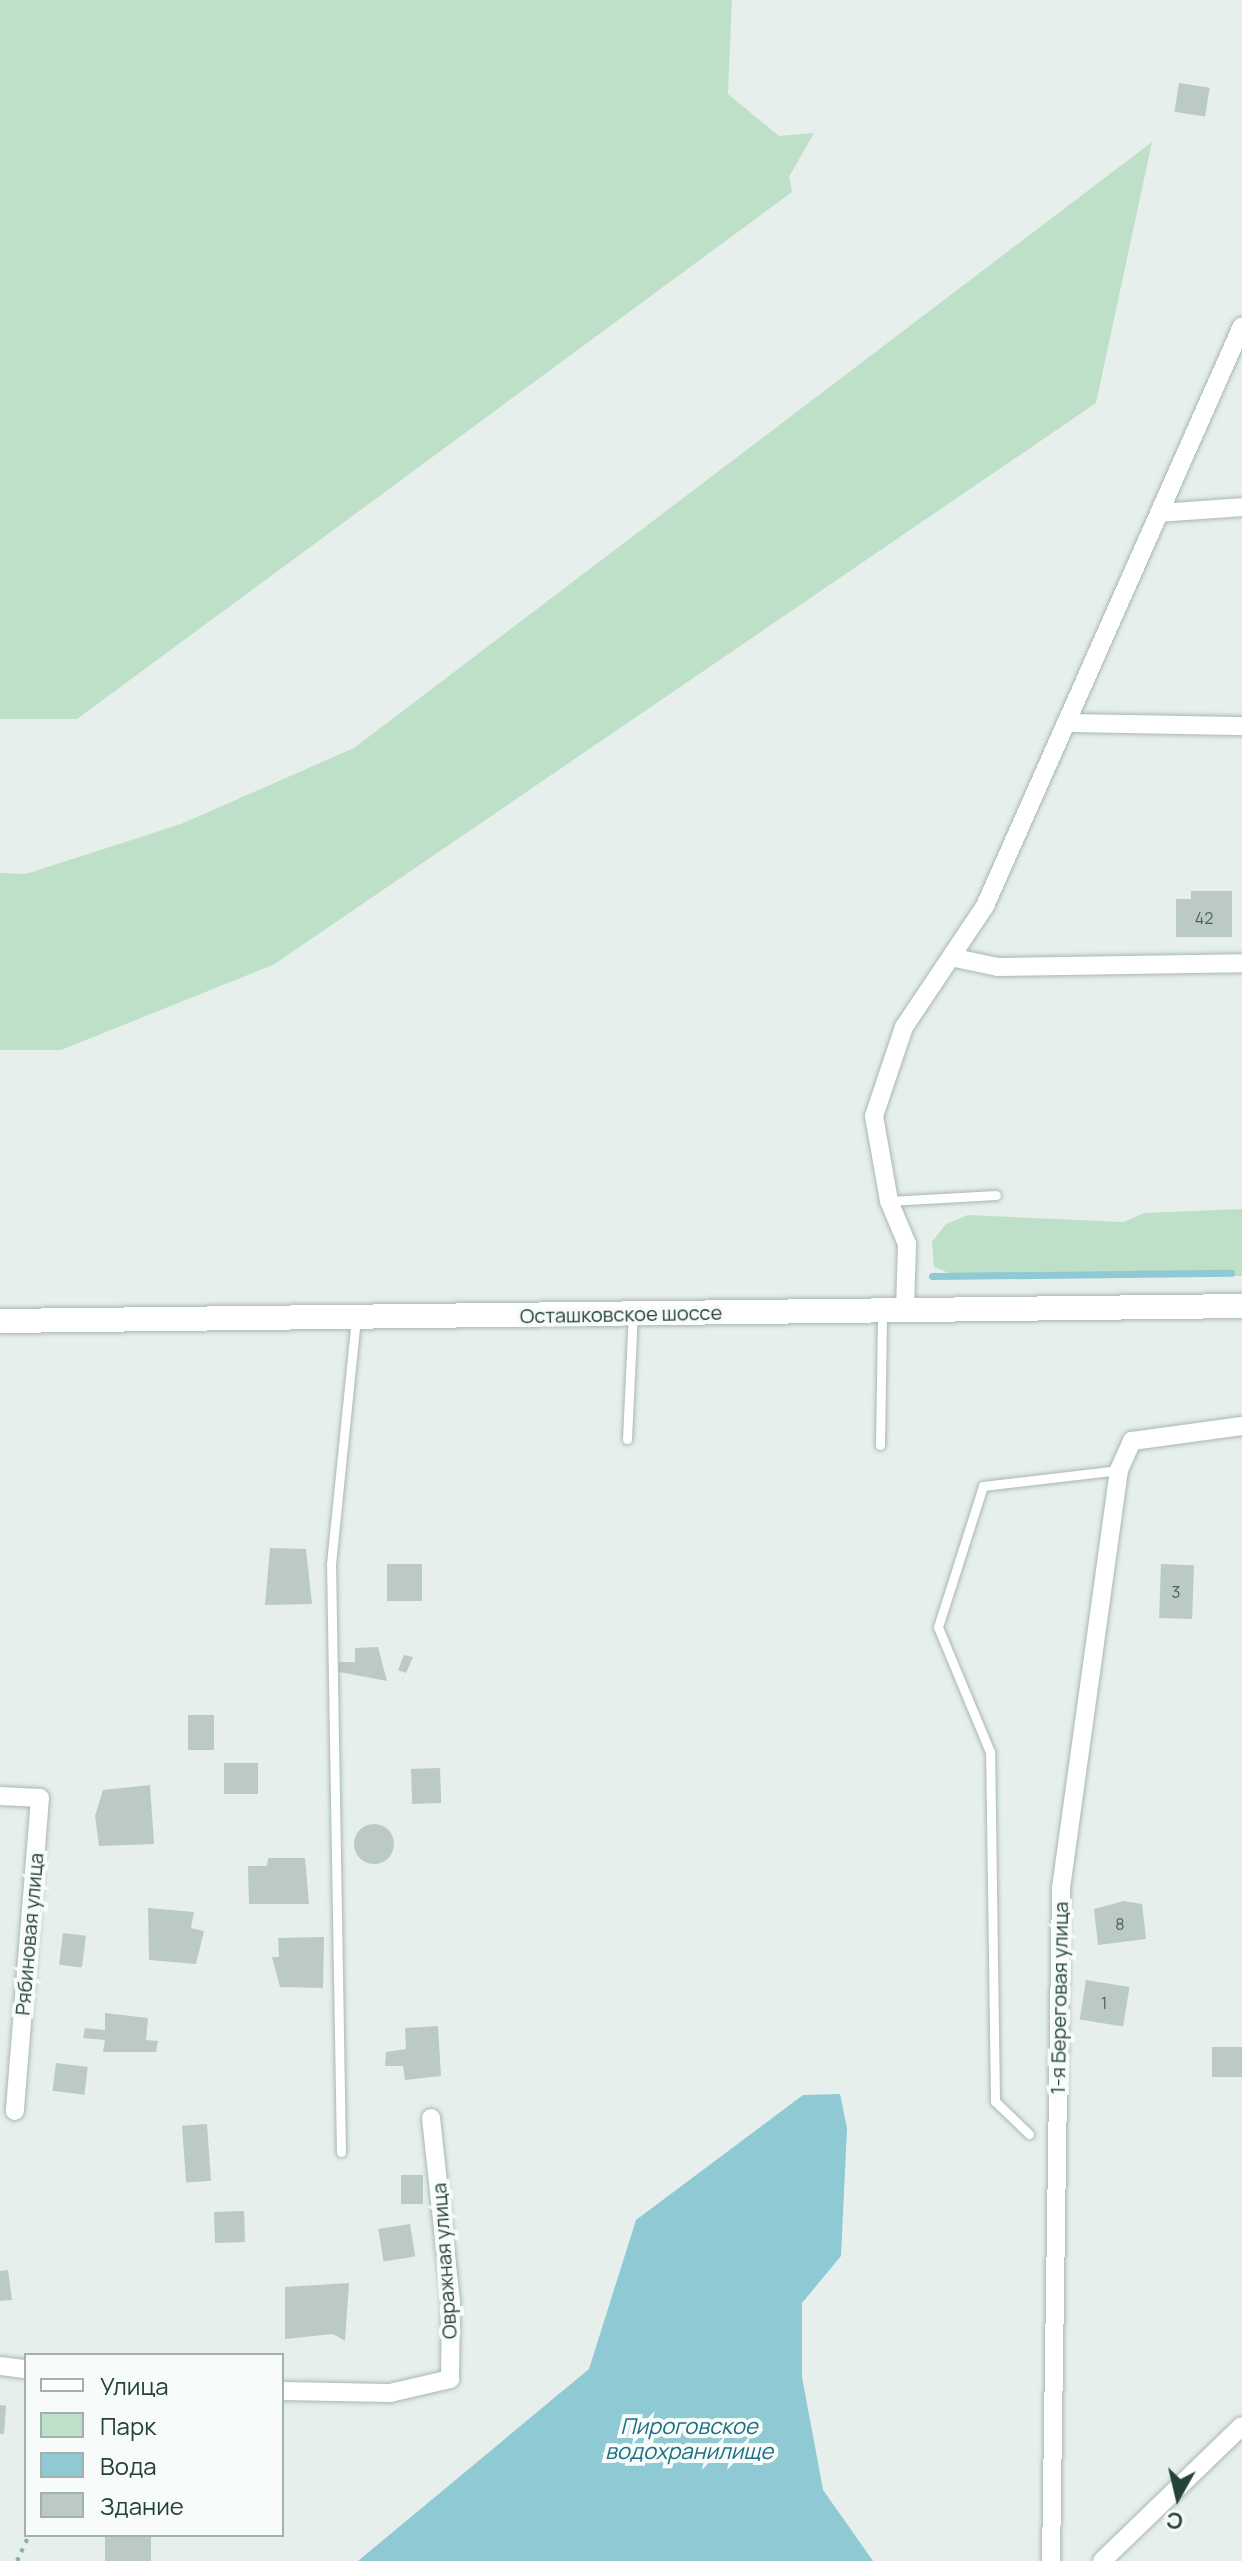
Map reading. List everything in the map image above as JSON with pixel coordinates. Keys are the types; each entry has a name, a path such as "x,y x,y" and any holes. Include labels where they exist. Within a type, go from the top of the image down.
{"main road":[{"name":"Осташковское шоссе","path":"0,1321 1242,1306"}],"street":[{"path":"894,1310 907,1244 889,1201 874,1116 904,1027 955,958 1066,723 1242,326"},
{"path":"1159,513 1242,507"},
{"path":"1066,723 1242,726"},
{"path":"955,958 998,967 1242,963"},
{"name":"1-я Береговая улица","path":"1051,2561 1061,1888 1119,1470 1132,1441 1242,1426"},
{"name":"Рябиновая улица","path":"0,1796 40,1798 15,2111"},
{"name":"Овражная улица","path":"284,2391 390,2393 450,2379 451,2302 431,2118"},
{"path":"0,2366 24,2369"},
{"path":"1102,2561 1242,2426"}],"lane":[{"path":"889,1201 996,1195"},
{"path":"880,1445 894,1310"},
{"path":"627,1439 633,1314"},
{"path":"341,2152 331,1564 356,1319"},
{"path":"1029,2134 995,2101 990,1752 938,1627 983,1486 1119,1470"}],"path":[{"path":"17,2561 28,2537"}],"green space":[{"path":"0,0 732,0 728,94 779,136 814,133 789,177 792,192 77,719 0,719"},
{"path":"1152,142 1096,403 273,965 61,1050 0,1050 0,873 26,874 181,824 354,748"},
{"path":"1242,1209 1242,1276 961,1278 934,1267 932,1242 946,1224 968,1215 1124,1222 1144,1213"}],"water":[{"name":"Пироговское водохранилище","path":"840,2094 847,2128 841,2256 802,2303 802,2377 823,2490 873,2561 358,2561 589,2369 636,2220 803,2095"}],"building":[{"path":"1179,83 1210,88 1205,116 1174,112"},
{"path":"1191,891 1232,891 1232,937 1176,937 1176,899 1191,899"},
{"path":"270,1548 306,1549 312,1604 265,1605"},
{"path":"387,1564 422,1564 422,1601 387,1601"},
{"path":"1161,1564 1194,1565 1192,1619 1159,1618"},
{"path":"378,1647 387,1681 339,1672 339,1662 355,1662 355,1648"},
{"path":"404,1655 413,1657 406,1673 398,1670"},
{"path":"188,1715 214,1715 214,1750 188,1750"},
{"path":"224,1763 258,1763 258,1794 224,1794"},
{"path":"440,1768 441,1803 412,1804 411,1769"},
{"path":"150,1785 154,1844 99,1846 95,1816 103,1790"},
{"path":"374,1824 388,1830 394,1844 388,1858 374,1864 360,1858 354,1844 360,1830"},
{"path":"268,1858 305,1858 309,1904 249,1904 248,1866 267,1866"},
{"path":"1124,1901 1142,1904 1146,1939 1098,1945 1094,1909"},
{"path":"148,1908 194,1912 191,1928 204,1931 196,1964 149,1960"},
{"path":"63,1933 86,1936 82,1968 59,1965"},
{"path":"324,1937 323,1988 280,1987 272,1957 279,1957 278,1938"},
{"path":"1086,1980 1129,1987 1123,2026 1080,2020"},
{"path":"105,2013 148,2018 146,2040 158,2041 156,2052 103,2052 105,2040 83,2038 85,2028 105,2030"},
{"path":"438,2026 441,2076 405,2080 403,2066 385,2066 386,2052 406,2049 405,2028"},
{"path":"1212,2047 1242,2047 1242,2077 1212,2077"},
{"path":"56,2063 88,2067 84,2095 53,2091"},
{"path":"207,2124 211,2181 186,2183 182,2126"},
{"path":"401,2175 423,2175 423,2204 401,2204"},
{"path":"244,2211 245,2242 215,2243 214,2212"},
{"path":"410,2224 415,2257 384,2262 378,2229"},
{"path":"8,2270 12,2300 0,2301 0,2271"},
{"path":"349,2283 345,2341 333,2334 285,2339 285,2287"},
{"path":"0,2405 6,2406 4,2434 0,2434"},
{"path":"105,2537 151,2537 151,2561 105,2561"}],"waterway":[{"path":"932,1276 1231,1273"}]}
